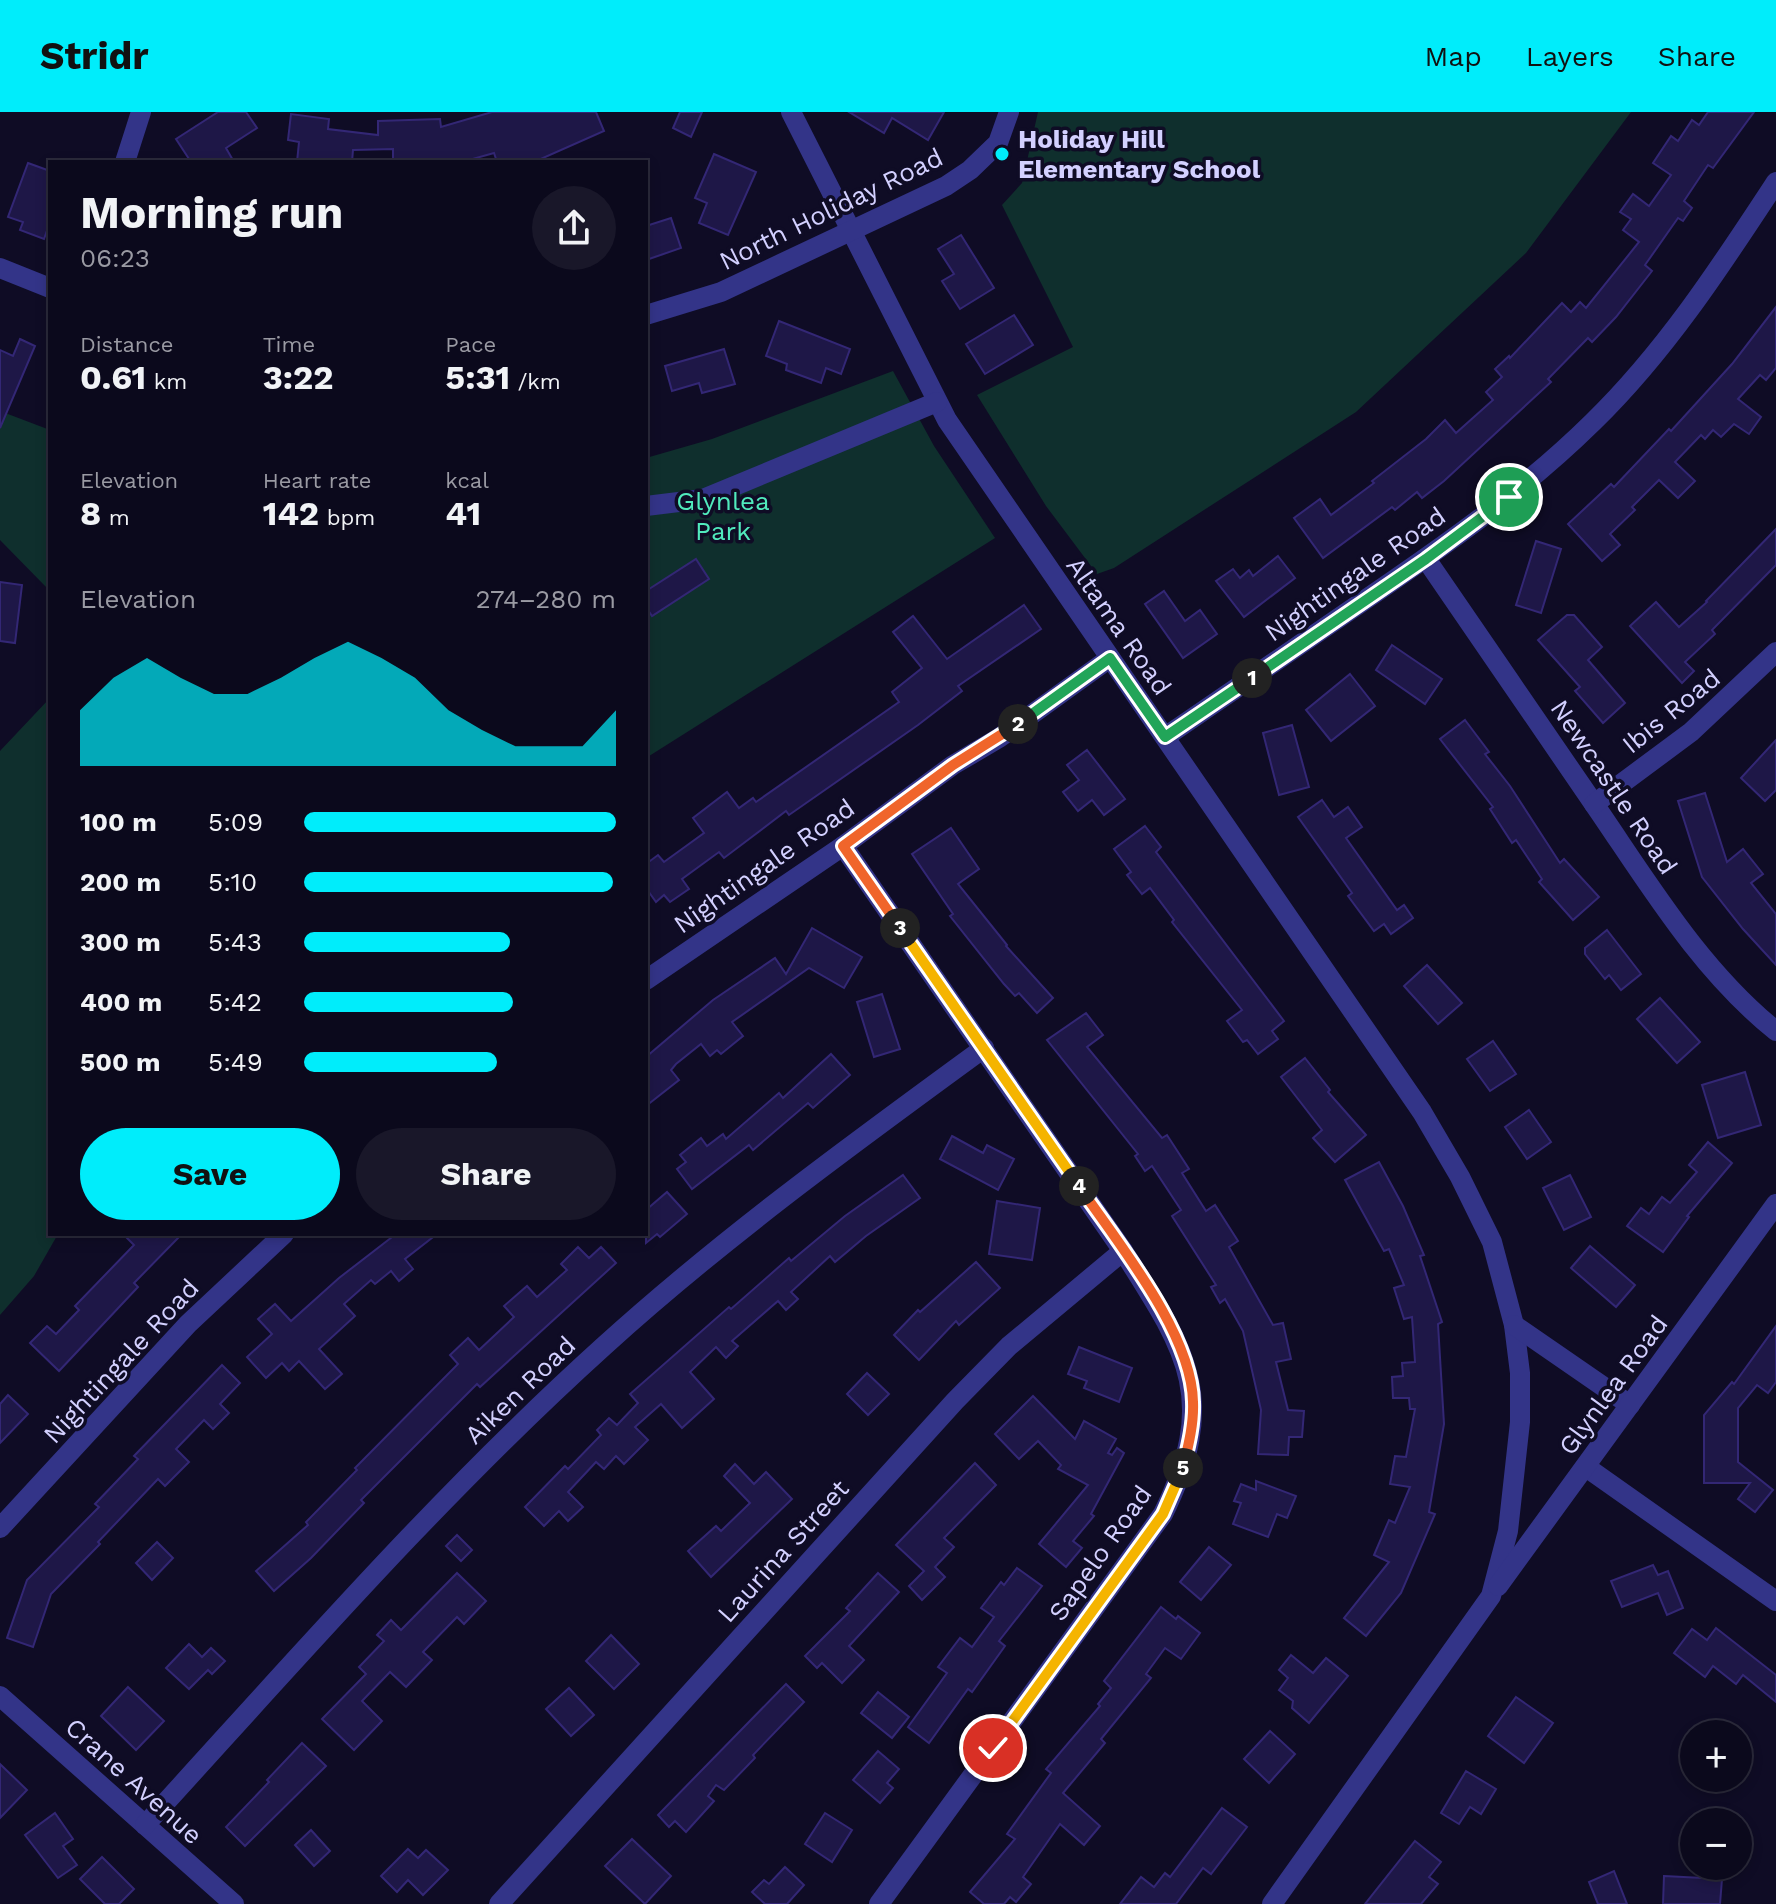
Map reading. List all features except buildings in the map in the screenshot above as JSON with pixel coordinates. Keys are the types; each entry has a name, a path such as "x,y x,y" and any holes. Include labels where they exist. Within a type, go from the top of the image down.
{"street":[{"path":"126,160 141,112"},
{"name":"Altama Road","path":"791,112 937,402 991,487 1422,1112 1460,1177 1492,1242 1514,1325"},
{"name":"North Holiday Road","path":"648,314 721,292 946,186 970,170 998,143 1009,112"},
{"name":"Nightingale Road","path":"1165,737 1426,559 1509,497 1596,420 1659,349 1714,277 1776,182"},
{"path":"0,268 48,287"},
{"path":"648,506 703,499 937,402"},
{"name":"Newcastle Road","path":"1426,559 1661,903 1704,960 1749,1009 1776,1031"},
{"name":"Ibis Road","path":"1594,804 1691,732 1776,652"},
{"name":"Nightingale Road","path":"648,979 843,846 940,774 999,738 1110,658"},
{"name":"Sapelo Road","path":"843,846 1166,1318 1187,1364 1193,1401 1189,1442 1180,1479 1163,1514 879,1904"},
{"name":"Aiken Road","path":"145,1825 413,1531 566,1381 789,1191 984,1048"},
{"name":"Glynlea Road","path":"1272,1904 1776,1204"},
{"name":"Nightingale Road","path":"0,1528 188,1324 282,1236"},
{"name":"Laurina Street","path":"499,1904 955,1401 1009,1346 1123,1251"},
{"path":"1514,1325 1630,1405"},
{"name":"Glynlea Road","path":"1491,1596 1514,1497 1520,1422 1520,1373 1514,1325"},
{"path":"1586,1467 1776,1601"},
{"name":"Crane Avenue","path":"0,1696 234,1904"}],"green space":[{"path":"1038,112 1631,112 1526,253 1356,412 1114,568 1097,574 1046,506 977,395 1073,347 1002,205 1022,183"},
{"name":"Glynlea Park","path":"893,371 934,446 995,538 648,757 648,457 712,439"},
{"path":"0,411 48,429 48,589 0,540"},
{"path":"48,700 48,1236 57,1236 34,1276 0,1315 0,751"}],"place":[{"name":"Holiday Hill Elementary School","path":"1002,154"}],"route":[{"path":"993,1748 1163,1514 1180,1479 1189,1442 1193,1401 1187,1364 1166,1318 1123,1251 843,846 953,765 999,738 1110,658 1165,737 1426,559 1509,497"}]}
